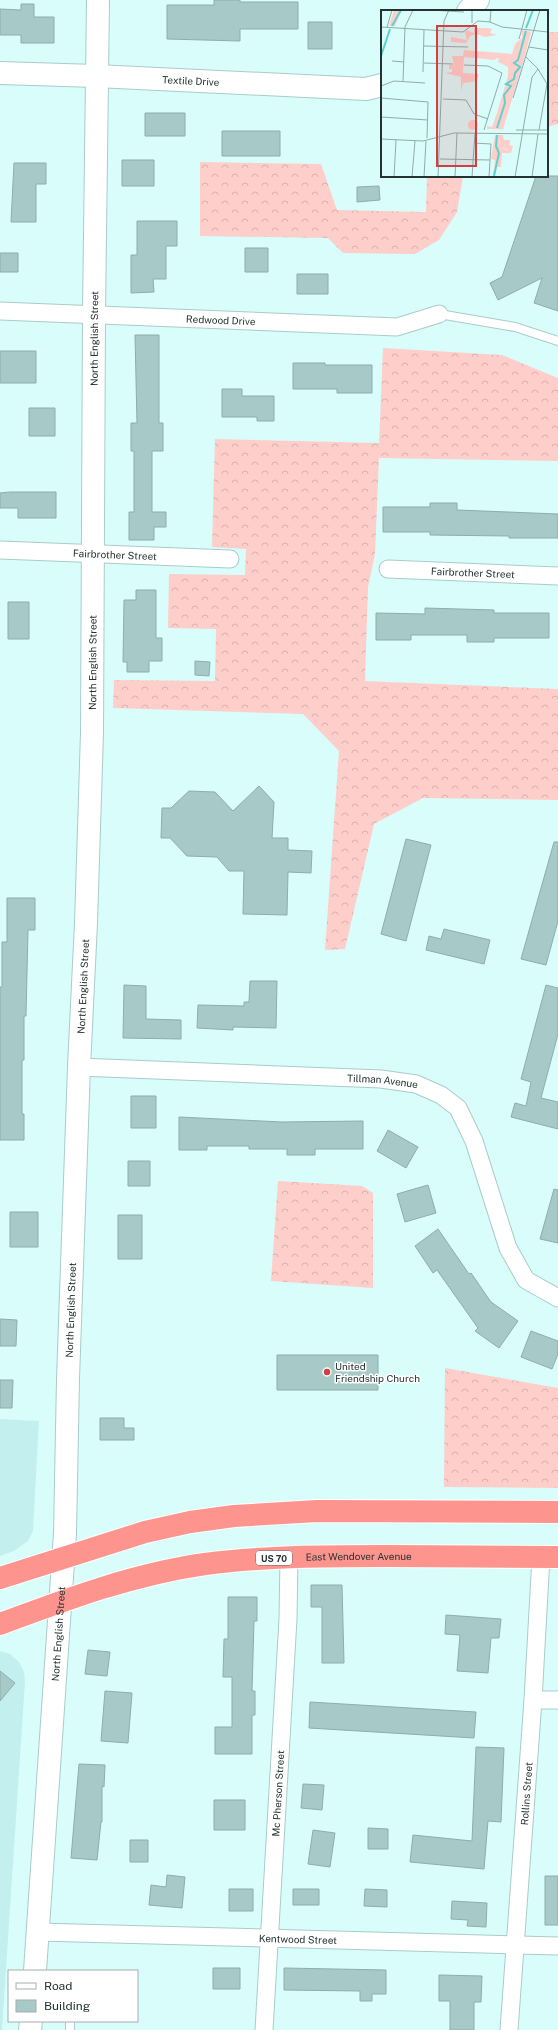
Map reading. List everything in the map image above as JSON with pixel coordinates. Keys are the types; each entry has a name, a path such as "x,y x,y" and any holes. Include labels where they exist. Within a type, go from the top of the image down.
{"highway":[{"path":"0,1578 145,1532 190,1522 234,1516 317,1511 558,1512"},
{"name":"East Wendover Avenue","path":"0,1624 60,1601 120,1582 171,1571 248,1559 289,1557 549,1557"}],"street":[{"name":"North English Street","path":"35,1970 63,1557 79,1067 86,923 92,741 94,313 98,0"},
{"path":"469,10 478,0"},
{"name":"Textile Drive","path":"0,73 366,89 381,85"},
{"name":"Redwood Drive","path":"0,311 94,313 397,327 439,314"},
{"name":"Fairbrother Street","path":"0,550 230,559"},
{"name":"Fairbrother Street","path":"388,569 558,576"},
{"name":"Tillman Avenue","path":"79,1067 381,1078 416,1084 441,1095 458,1108 474,1141 508,1248 526,1280 558,1298"},
{"name":"Mc Pherson Street","path":"264,2030 271,1938 288,1619 289,1557"},
{"name":"Rollins Street","path":"509,2030 533,1700 549,1557"},
{"path":"533,1700 558,1700"},
{"name":"Kentwood Street","path":"38,1932 558,1946"}],"lane":[{"path":"439,314 515,327 558,342"}],"shaded area":[{"path":"0,1419 39,1421 33,1531 28,1541 14,1551 0,1556"},
{"path":"0,1651 10,1654 19,1662 24,1672 25,1682 2,2030 0,2030"}],"green space":[{"path":"548,32 558,32 558,124 548,127"},
{"path":"200,162 321,164 337,210 426,212 427,177 463,177 457,212 439,240 415,254 343,253 328,238 200,236"},
{"path":"383,348 502,355 558,378 558,461 379,458 375,554 368,587 365,681 558,689 558,800 423,798 374,824 345,949 325,950 339,751 303,714 113,708 114,680 215,681 216,629 168,628 169,574 245,575 246,549 212,547 215,439 379,443"},
{"path":"278,1181 362,1186 373,1193 373,1288 271,1281"},
{"path":"445,1368 558,1388 558,1488 444,1487"}],"building":[{"path":"214,0 240,0 240,2 298,2 298,29 240,29 240,41 167,39 167,5 214,5"},
{"path":"21,4 34,4 34,17 54,17 54,43 21,43 21,35 0,35 0,9 21,10"},
{"path":"308,22 332,22 332,49 308,49"},
{"path":"145,113 185,113 185,136 145,136"},
{"path":"222,131 280,131 280,156 222,156"},
{"path":"122,160 154,160 154,186 122,186"},
{"path":"14,163 46,163 46,184 36,184 36,222 11,222"},
{"path":"558,176 558,311 534,303 542,278 498,300 490,283 502,277 536,177"},
{"path":"379,186 380,200 357,202 357,187"},
{"path":"137,221 177,221 177,246 166,246 166,279 153,279 154,292 131,293 131,255 137,255"},
{"path":"245,248 268,248 268,272 245,272"},
{"path":"0,253 18,253 18,272 0,272"},
{"path":"297,274 328,274 328,294 297,294"},
{"path":"135,335 159,335 159,423 163,423 163,451 152,451 152,512 166,512 166,527 154,527 154,540 129,540 129,512 134,512 134,451 131,451 131,423 137,423"},
{"path":"0,351 36,351 36,383 0,383"},
{"path":"293,363 372,365 372,393 337,393 337,389 293,389"},
{"path":"222,389 242,389 242,396 274,396 274,421 257,421 257,417 222,417"},
{"path":"29,408 55,408 55,436 29,436"},
{"path":"56,492 56,518 18,518 18,508 0,508 0,493"},
{"path":"430,503 457,503 457,510 558,514 558,538 509,538 509,536 430,535 430,532 383,532 383,507 430,507"},
{"path":"136,590 156,590 156,638 162,638 162,661 149,661 149,672 127,672 127,662 123,662 124,600 136,600"},
{"path":"8,602 29,602 29,639 8,639"},
{"path":"425,608 494,610 494,613 549,613 549,638 494,638 494,642 467,642 467,635 411,635 411,640 376,640 376,613 425,614"},
{"path":"195,661 210,662 209,676 195,675"},
{"path":"259,786 274,802 272,838 288,838 288,850 312,851 311,873 288,872 287,915 243,914 244,871 229,871 217,857 187,856 170,838 161,838 162,808 171,808 189,791 215,792 233,811"},
{"path":"406,839 431,845 406,941 381,934"},
{"path":"554,842 558,842 558,921 546,965 521,959"},
{"path":"7,898 35,898 35,930 28,930 26,1016 24,1016 24,1060 22,1060 22,1114 24,1114 24,1140 0,1140 0,987 2,987 2,942 7,942"},
{"path":"444,929 490,940 484,964 426,950 429,936 441,939"},
{"path":"250,981 277,981 276,1028 233,1027 233,1030 197,1028 198,1005 244,1006 244,1002 249,1002"},
{"path":"124,985 146,986 146,1019 181,1020 181,1039 123,1038"},
{"path":"546,985 558,988 558,1034 541,1098 558,1102 558,1129 511,1117 515,1103 526,1106 531,1082 521,1079"},
{"path":"131,1096 156,1096 156,1128 131,1128"},
{"path":"179,1117 282,1122 363,1121 363,1149 315,1149 315,1155 287,1155 287,1149 249,1149 249,1146 207,1146 207,1150 179,1150"},
{"path":"388,1130 418,1147 406,1168 377,1151"},
{"path":"128,1161 150,1161 150,1186 128,1186"},
{"path":"428,1185 436,1213 405,1222 397,1194"},
{"path":"554,1189 558,1190 558,1243 540,1239"},
{"path":"10,1212 38,1212 38,1247 10,1247"},
{"path":"118,1215 142,1215 142,1259 118,1259"},
{"path":"438,1229 469,1274 471,1273 491,1302 518,1321 499,1348 475,1331 478,1328 437,1270 433,1273 415,1246"},
{"path":"0,1319 17,1320 16,1346 0,1346"},
{"path":"531,1331 558,1341 558,1354 552,1369 521,1357"},
{"name":"United Friendship Church","path":"277,1355 378,1355 378,1390 277,1390"},
{"path":"0,1380 13,1380 12,1408 0,1408"},
{"path":"100,1418 124,1418 124,1428 134,1428 134,1440 100,1440"},
{"path":"311,1585 342,1585 344,1663 322,1663 322,1607 311,1607"},
{"path":"228,1597 257,1597 257,1621 254,1621 252,1691 255,1691 255,1715 252,1715 252,1754 215,1754 215,1727 232,1727 232,1677 223,1677 224,1639 228,1639"},
{"path":"446,1615 501,1619 499,1638 491,1638 488,1673 457,1671 460,1635 445,1634"},
{"path":"88,1650 110,1652 107,1676 85,1674"},
{"path":"0,1671 15,1683 0,1701"},
{"path":"105,1691 132,1693 128,1743 101,1741"},
{"path":"310,1702 476,1712 474,1738 309,1728"},
{"path":"476,1747 504,1748 501,1822 488,1821 484,1869 410,1862 413,1835 472,1841"},
{"path":"79,1764 105,1765 104,1787 102,1786 102,1822 97,1860 71,1858"},
{"path":"303,1784 324,1785 322,1810 301,1808"},
{"path":"214,1800 245,1800 245,1830 214,1830"},
{"path":"368,1828 388,1829 388,1849 368,1849"},
{"path":"313,1830 335,1833 330,1867 308,1864"},
{"path":"130,1840 148,1840 148,1862 130,1862"},
{"path":"167,1875 185,1877 182,1908 149,1905 151,1885 166,1887"},
{"path":"545,1876 558,1876 558,1925 545,1925"},
{"path":"229,1889 253,1889 253,1911 229,1911"},
{"path":"293,1889 319,1889 319,1905 293,1905"},
{"path":"365,1889 387,1890 387,1907 364,1906"},
{"path":"452,1901 487,1903 486,1927 467,1926 468,1920 451,1919"},
{"path":"213,1968 240,1968 240,1989 213,1989"},
{"path":"284,1968 386,1970 386,1994 372,1994 372,2001 360,2001 360,1991 284,1990"},
{"path":"439,1975 482,1976 481,2002 474,2002 474,2030 450,2030 450,2001 439,2001"}],"place":[{"name":"United Friendship Church","path":"327,1372"}]}
